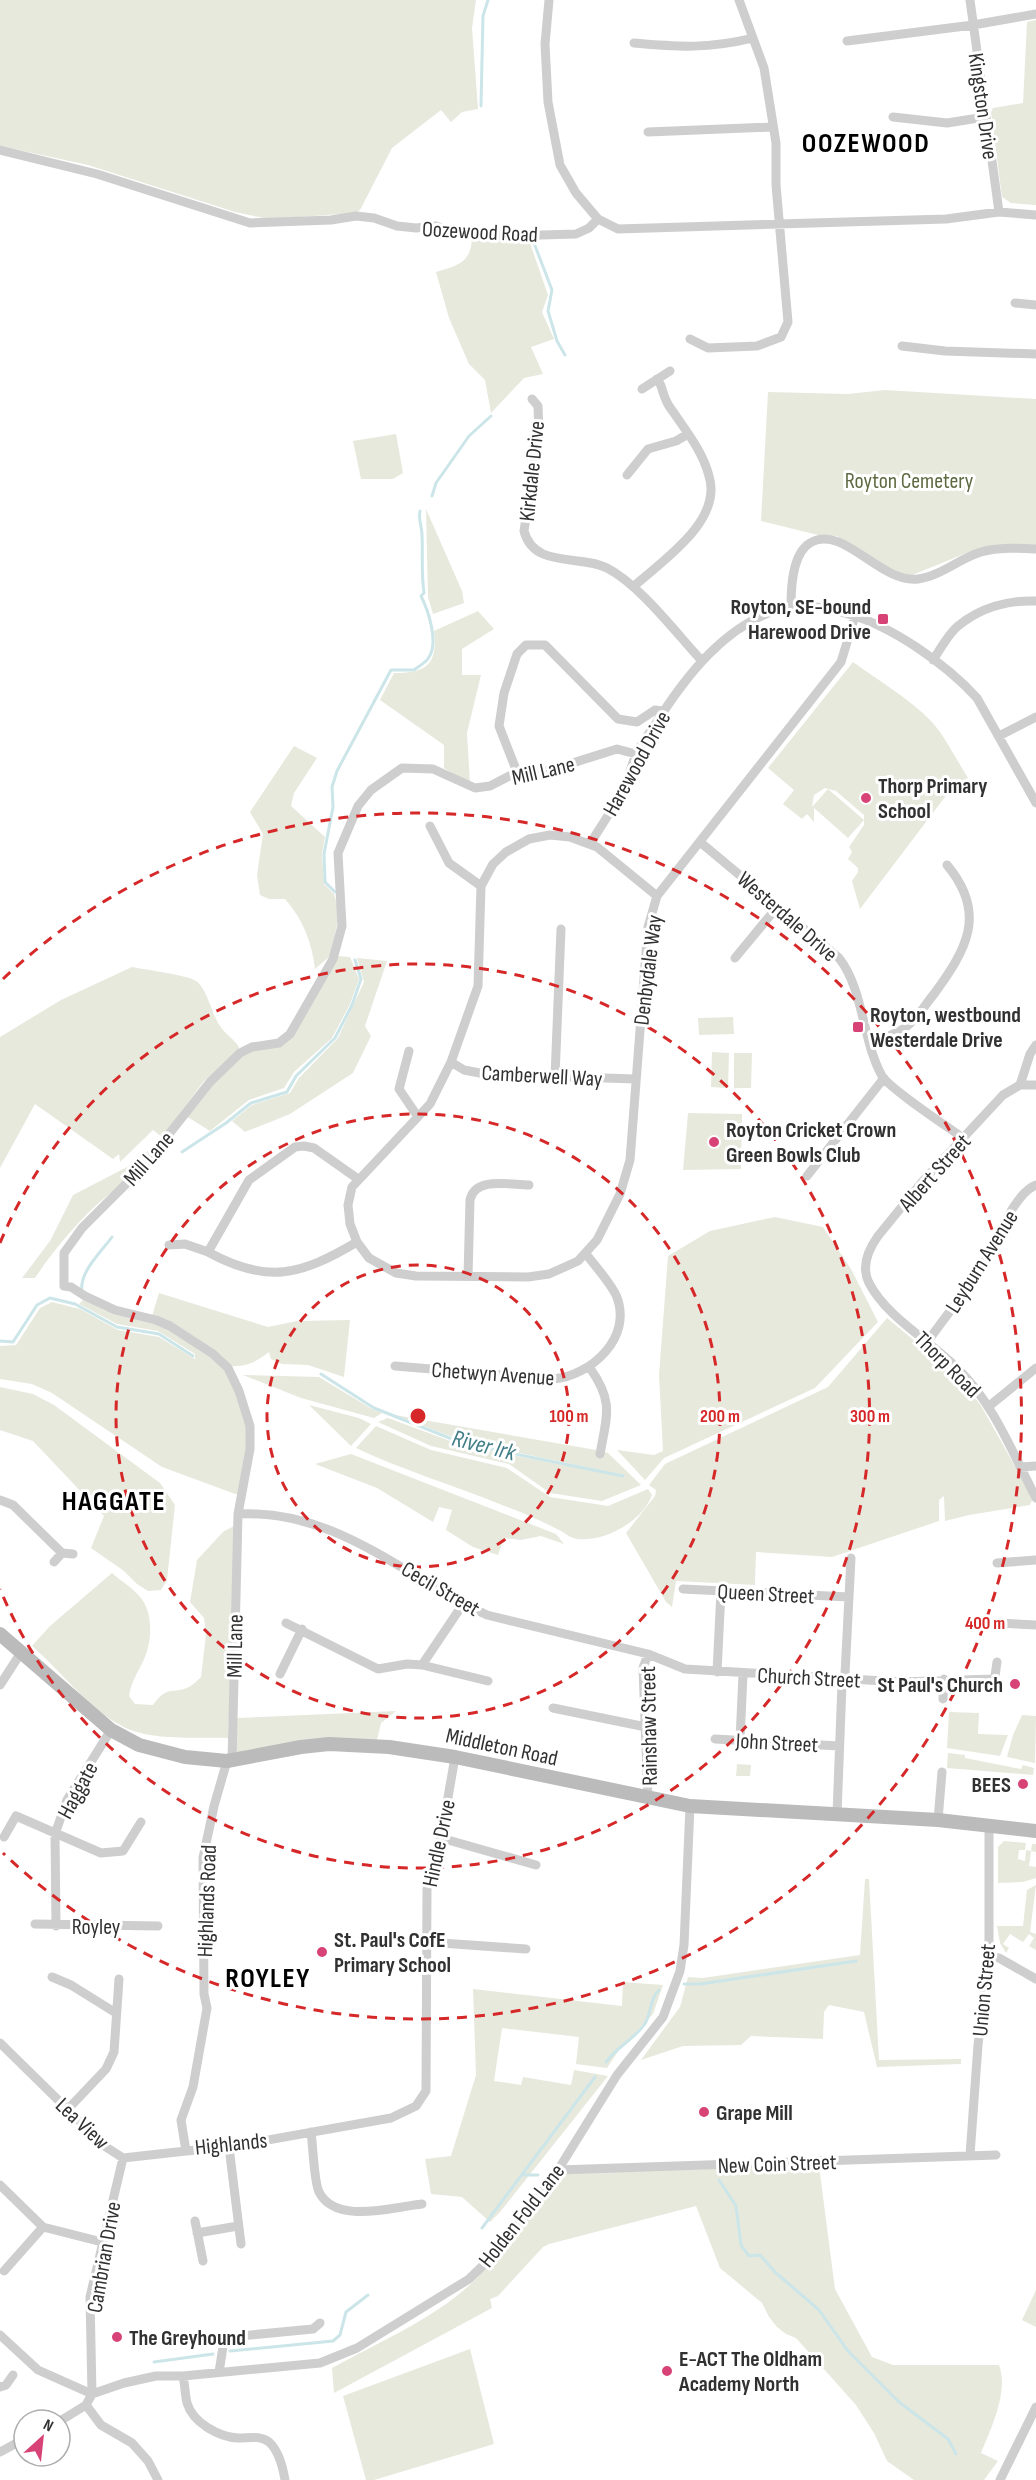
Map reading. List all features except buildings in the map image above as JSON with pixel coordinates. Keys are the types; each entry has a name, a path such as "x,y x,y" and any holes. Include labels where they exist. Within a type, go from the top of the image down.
{"main road":[{"name":"Middleton Road","path":"0,1634 111,1730 139,1744 185,1757 230,1761 329,1744 398,1748 455,1757 690,1806 938,1820 1036,1831"}],"street":[{"path":"549,0 545,44 548,102 560,165 576,193 598,219 618,229 778,222 946,219 999,212 1036,215"},
{"path":"690,339 708,348 757,346 781,337 788,322 778,222 776,143 764,68 739,0"},
{"name":"Kingston Drive","path":"970,0 999,212"},
{"path":"847,41 973,25 1036,14"},
{"path":"634,43 684,48 723,45 753,38"},
{"path":"893,117 947,123 985,117"},
{"path":"648,132 772,127"},
{"name":"Oozewood Road","path":"0,150 97,174 250,223 331,220 356,216 374,218 397,226 416,228 436,226 449,231 507,236 576,234 589,228 598,219"},
{"path":"1015,303 1036,305"},
{"path":"902,346 945,351 1036,354"},
{"path":"642,389 670,371"},
{"path":"633,587 682,543 701,522 711,500 710,478 700,454 666,400 662,385 657,379"},
{"name":"Kirkdale Drive","path":"532,399 538,406 539,432 524,531 527,543 538,552 605,567 633,587 702,661"},
{"path":"627,475 648,449 676,441 688,434"},
{"path":"791,606 792,583 800,556 807,545 817,540 834,540 894,576 912,580 929,576 981,552 1010,548 1036,549"},
{"path":"933,660 957,627 995,605 1020,600 1036,601"},
{"name":"Harewood Drive","path":"590,844 615,803 636,754 663,711 702,661 740,629 791,606 824,609 855,616 892,632 964,683 977,698 1036,804"},
{"path":"657,896 841,662 855,616"},
{"path":"517,771 499,726 504,693 517,654 526,645 545,645 618,719 637,722 655,710 663,711"},
{"path":"999,736 1036,717"},
{"name":"Mill Lane","path":"230,1761 238,1514 250,1449 250,1426 239,1391 228,1368 213,1354 170,1326 147,1317 115,1310 71,1287 64,1286 64,1252 82,1228 150,1159 188,1108 231,1061 248,1049 279,1043 290,1034 333,960 342,926 338,853 358,806 371,790 402,768 433,768 475,788 490,786 517,771 547,771 616,749 636,754"},
{"path":"430,826 448,862 481,886"},
{"name":"Denbydale Way","path":"560,836 590,844 657,896 648,927 630,1160 626,1177 602,1233 586,1254 569,1266 539,1276 416,1276 396,1273 377,1264 357,1242 350,1224 348,1205 352,1186 430,1104 451,1062 478,986 481,886 493,864 521,842 539,837 560,836"},
{"name":"Westerdale Drive","path":"700,842 835,953 844,963 851,978 869,1042 884,1078"},
{"path":"869,1042 896,1034 910,1024 960,957 967,936 969,914 960,883 947,865"},
{"path":"735,958 778,906"},
{"path":"555,1077 561,929"},
{"path":"1036,1045 1030,1054 1020,1085 1036,1085"},
{"path":"409,1051 399,1089 418,1116"},
{"name":"Camberwell Way","path":"451,1062 464,1070 485,1074 635,1079"},
{"path":"807,1176 884,1078 963,1138"},
{"name":"Albert Street","path":"866,1271 867,1255 878,1236 922,1182 1003,1095 1020,1085"},
{"path":"208,1252 249,1180 295,1147 314,1148 358,1179"},
{"path":"468,1276 470,1200 474,1190 485,1184 529,1185"},
{"name":"Leyburn Avenue","path":"928,1341 982,1267 1005,1222 1021,1198 1027,1190 1036,1185"},
{"path":"169,1245 185,1244 208,1252 240,1268 278,1272 312,1266 357,1242"},
{"name":"Chetwyn Avenue","path":"395,1366 553,1379 572,1376 590,1368 610,1346 617,1329 619,1312 614,1292 586,1254"},
{"name":"Thorp Road","path":"866,1271 868,1282 891,1311 959,1369 988,1407 1036,1498"},
{"path":"590,1368 602,1386 608,1409 600,1454"},
{"path":"988,1407 1036,1368"},
{"path":"1020,1467 1036,1466"},
{"path":"0,1500 13,1505 62,1553 73,1554"},
{"name":"Cecil Street","path":"238,1514 263,1513 321,1527 352,1539 388,1557 463,1604 511,1623 648,1654"},
{"path":"54,1562 62,1553"},
{"path":"837,1815 851,1558"},
{"path":"998,1563 1036,1560"},
{"name":"Queen Street","path":"683,1589 849,1597"},
{"path":"717,1672 722,1591"},
{"path":"422,1665 463,1604"},
{"path":"286,1623 378,1669 407,1664 422,1665 488,1681"},
{"path":"998,1623 1036,1625"},
{"path":"280,1674 302,1629"},
{"path":"0,1685 22,1651"},
{"name":"Church Street","path":"648,1654 685,1669 901,1682 993,1678 996,1676 997,1662"},
{"name":"Rainshaw Street","path":"648,1654 643,1668 648,1799"},
{"path":"740,1740 743,1674"},
{"path":"944,1679 944,1699"},
{"path":"553,1708 646,1727"},
{"name":"Haggate","path":"56,1926 55,1834 67,1800 111,1730"},
{"name":"John Street","path":"715,1738 839,1746"},
{"name":"Hindle Drive","path":"416,2106 426,2091 427,1888 441,1838 455,1757"},
{"name":"Highlands Road","path":"207,2008 204,1994 203,1858 214,1806 230,1761"},
{"path":"938,1820 942,1772"},
{"name":"Holden Fold Lane","path":"92,2394 124,2383 156,2376 183,2376 320,2363 357,2349 469,2279 499,2250 558,2170 617,2075 663,2017 680,1971 684,1945 690,1806"},
{"path":"4,1837 16,1816 101,1853 123,1851 141,1822"},
{"name":"Union Street","path":"970,2155 978,2045 989,1957 989,1825"},
{"path":"441,1838 536,1865"},
{"name":"Royley","path":"35,1924 158,1926"},
{"path":"427,1942 526,1948"},
{"path":"989,1957 999,1958 1036,1979"},
{"path":"52,1977 71,1985 116,2013"},
{"path":"68,2109 106,2068 114,2052 119,1979"},
{"name":"Highlands","path":"207,2008 193,2086 181,2120 186,2151 229,2147 392,2118 416,2106"},
{"name":"Lea View","path":"0,2043 106,2147 123,2158 186,2151"},
{"path":"311,2132 319,2191 332,2208 349,2212 422,2204"},
{"path":"229,2147 241,2244"},
{"name":"New Coin Street","path":"558,2170 996,2155"},
{"name":"Cambrian Drive","path":"92,2394 90,2297 123,2158"},
{"path":"0,2185 42,2227 102,2242"},
{"path":"195,2221 203,2261"},
{"path":"197,2233 238,2226"},
{"path":"4,2271 42,2227"},
{"path":"219,2372 223,2347 229,2337 313,2329 320,2324"},
{"path":"0,2335 38,2370 92,2394 86,2405 72,2414"},
{"path":"0,2387 6,2385 13,2375"},
{"path":"183,2376 187,2405 198,2420 217,2433 236,2438 258,2437 270,2443 281,2462 285,2480"},
{"path":"86,2405 101,2425 132,2443 148,2461 158,2480"},
{"path":"1000,2480 1036,2407"}],"green space":[{"path":"0,0 476,0 472,28 478,109 462,112 451,122 441,110 392,148 360,210 356,213 268,219 235,212 88,165 0,146"},
{"path":"1036,20 1036,205 1011,203 1002,197 991,112 993,108 1023,103 1027,22"},
{"path":"472,237 529,240 548,295 542,312 554,339 531,347 543,374 524,378 491,413 485,380 469,364 449,318 436,272 462,262 469,252"},
{"name":"Royton Cemetery","path":"885,390 1036,399 1036,547 1007,546 964,554 910,576 893,574 854,550 837,536 818,535 761,521 768,392 848,394"},
{"path":"396,434 403,473 393,479 361,479 353,441"},
{"path":"426,509 462,591 464,603 433,614 428,597"},
{"path":"478,611 494,629 462,649 462,675 481,675 467,733 470,784 444,768 444,745 380,700 394,673 414,671 428,665 434,652 434,631"},
{"name":"Thorp Primary School","path":"853,662 904,697 932,722 968,778 954,785 860,909 852,881 858,868 848,859 852,852 849,847 864,825 864,820 848,838 814,808 814,822 807,814 802,819 783,804 794,790 768,768","holes":["825,788 836,791 864,815 864,820 828,789 812,807 814,795"]},
{"path":"294,746 317,758 294,793 291,806 325,837 322,854 324,884 334,894 337,904 338,921 330,956 315,969 306,932 297,915 285,899 269,899 260,895 257,875 263,834 250,812"},
{"path":"336,956 350,957 359,979 350,1004 332,1038 294,1072 284,1088 249,1100 210,1131 186,1116 237,1060 252,1051 280,1045 293,1036"},
{"path":"357,958 387,961 365,1026 371,1036 353,1073 290,1114 245,1132 232,1121 252,1105 290,1093 299,1078 338,1038 364,982"},
{"path":"132,967 192,979 200,984 220,1026 235,1041 239,1047 238,1051 204,1081 162,1137 153,1130 120,1162 119,1154 113,1159 35,1104 0,1168 0,1037 61,1000"},
{"path":"733,1017 734,1034 699,1035 698,1018"},
{"path":"712,1052 729,1053 728,1088 711,1087"},
{"path":"734,1053 752,1053 751,1088 734,1088"},
{"name":"Royton Cricket Crown Green Bowls Club","path":"688,1113 742,1114 741,1169 683,1170"},
{"path":"149,1150 138,1167 76,1226 35,1278 22,1278 50,1241 73,1195 131,1165"},
{"path":"775,1217 823,1227 851,1269 878,1322 815,1388 664,1458 645,1480 617,1450 654,1455 663,1451 659,1375 668,1256 710,1231"},
{"path":"159,1293 268,1327 297,1321 350,1320 344,1377 308,1365 282,1364 271,1359 269,1352 251,1363 230,1366 152,1316"},
{"path":"84,1299 104,1310 158,1323 216,1361 227,1371 247,1424 246,1449 238,1495 162,1467 52,1393 32,1384 0,1379 0,1346 16,1345 40,1308 52,1302 80,1309 118,1330 159,1337 195,1359 195,1354 158,1331 117,1324 79,1304"},
{"path":"887,1318 955,1374 950,1381 953,1383 958,1379 980,1404 1033,1498 1030,1505 945,1521 944,1496 939,1500 939,1521 832,1557 756,1552 755,1585 676,1581 672,1607 666,1602 626,1533 655,1496 656,1490 649,1485 665,1464 828,1387"},
{"path":"243,1375 319,1377 382,1413 374,1418 301,1398"},
{"path":"0,1387 33,1394 54,1405 160,1483 175,1505 167,1580 161,1590 148,1591 91,1548 104,1516 33,1441 0,1430"},
{"path":"309,1405 359,1418 371,1424 351,1446"},
{"path":"395,1415 602,1451 608,1453 641,1485 602,1501 550,1493 509,1464 431,1446 378,1422 388,1418 461,1445 625,1477 463,1441"},
{"path":"376,1426 431,1450 507,1468 550,1497 608,1506 648,1489 652,1495 640,1513 622,1528 600,1537 575,1539 523,1513 392,1464 356,1448"},
{"path":"351,1454 556,1534 564,1544 541,1536 521,1540 504,1538 498,1555 473,1547 446,1530 452,1510 439,1507 433,1522 377,1488 315,1464"},
{"path":"236,1525 228,1738 159,1736 133,1731 122,1726 86,1700 32,1646 50,1626 112,1573 141,1598 148,1611 150,1635 147,1650 129,1696 135,1704 153,1705 166,1692 191,1686 201,1677 206,1634 204,1618 190,1602 197,1560 224,1531"},
{"path":"396,1711 381,1723 377,1740 326,1738 234,1755 237,1718"},
{"path":"949,1712 979,1713 978,1734 1008,1735 1000,1756 947,1748"},
{"path":"1022,1715 1036,1716 1035,1763 1007,1757"},
{"path":"948,1753 1021,1769 1023,1765 1034,1768 1033,1775 947,1768"},
{"path":"737,1764 751,1765 750,1776 736,1776"},
{"path":"1004,1841 1026,1843 1025,1850 1019,1850 1018,1859 1025,1861 1026,1850 1031,1851 1029,1866 1036,1867 1036,1878 1023,1882 998,1883 998,1847"},
{"path":"1032,1844 1036,1844 1036,1852 1031,1851"},
{"path":"865,1879 869,1879 879,2060 961,2059 961,2064 877,2067 864,2012 829,2005 824,2012 823,2039 751,2036 741,2045 683,2046 641,2060 680,2007 688,1977 703,1978 860,1955"},
{"path":"1036,1885 1030,1932 1036,1934 1036,1950 1029,1946 1034,1938 1029,1934 1023,1942 1010,1934 1003,1944 1009,1948 1006,1953 1000,1943 997,1926 1023,1926 1027,1890"},
{"path":"623,1982 663,1985 653,2014 619,2050 607,2068 576,2064 579,2037 502,2028 494,2081 521,2085 523,2077 571,2085 574,2070 608,2076 500,2212 490,2222 462,2197 431,2194 425,2159 451,2156 476,2075 473,1989 622,2006"},
{"path":"819,2166 835,2289 872,2357 893,2365 999,2365 1002,2386 998,2410 981,2453 998,2461 984,2480 914,2480 887,2461 874,2433 856,2405 796,2338 777,2327 762,2303 720,2268 696,2206 543,2247 498,2296 490,2299 492,2308 334,2393 332,2368 426,2317 461,2293 476,2279 559,2173"},
{"path":"1036,2290 1036,2327 1022,2320"},
{"path":"470,2349 494,2444 374,2480 366,2480 343,2396"}],"waterway":[{"path":"481,106 483,16 488,0"},
{"path":"534,243 552,290 548,311 557,341 565,355"},
{"path":"432,496 436,483 469,436 491,416"},
{"path":"335,892 325,882 324,854 333,807 332,787 337,771 391,670 414,670 427,661 432,651 433,635 427,609 421,596 424,593 420,511"},
{"path":"182,1152 226,1123 251,1103 287,1092 296,1076 335,1038 352,1005 361,979 355,960"},
{"path":"82,1291 82,1284 88,1269 112,1237"},
{"name":"River Irk","path":"0,1341 13,1342 37,1305 50,1298 75,1304 117,1327 159,1334 193,1356"},
{"name":"River Irk","path":"321,1374 374,1408 462,1443 623,1476"},
{"path":"684,1984 700,1984 856,1961"},
{"path":"606,2062 644,2025 659,1990"},
{"path":"482,2228 595,2077"},
{"path":"522,2175 538,2175"},
{"path":"719,2180 736,2206 741,2245 749,2256 760,2255 775,2272 819,2310 848,2351 899,2402 948,2439 956,2454"},
{"path":"230,2351 333,2341 340,2335 346,2312 368,2295"},
{"path":"154,2362 213,2354"}],"place":[{"name":"Royton, SE-bound Harewood Drive","path":"883,619"},
{"name":"Thorp Primary School","path":"866,798"},
{"name":"Royton, westbound Westerdale Drive","path":"858,1027"},
{"name":"Royton Cricket Crown Green Bowls Club","path":"714,1142"},
{"name":"St Paul's Church","path":"1015,1684"},
{"name":"BEES","path":"1023,1784"},
{"name":"St. Paul's CofE Primary School","path":"322,1952"},
{"name":"Grape Mill","path":"704,2112"},
{"name":"The Greyhound","path":"117,2337"},
{"name":"E-ACT The Oldham Academy North","path":"667,2371"}],"district":[{"name":"OOZEWOOD","path":"866,142"},
{"name":"HAGGATE","path":"114,1500"},
{"name":"ROYLEY","path":"268,1977"}]}
